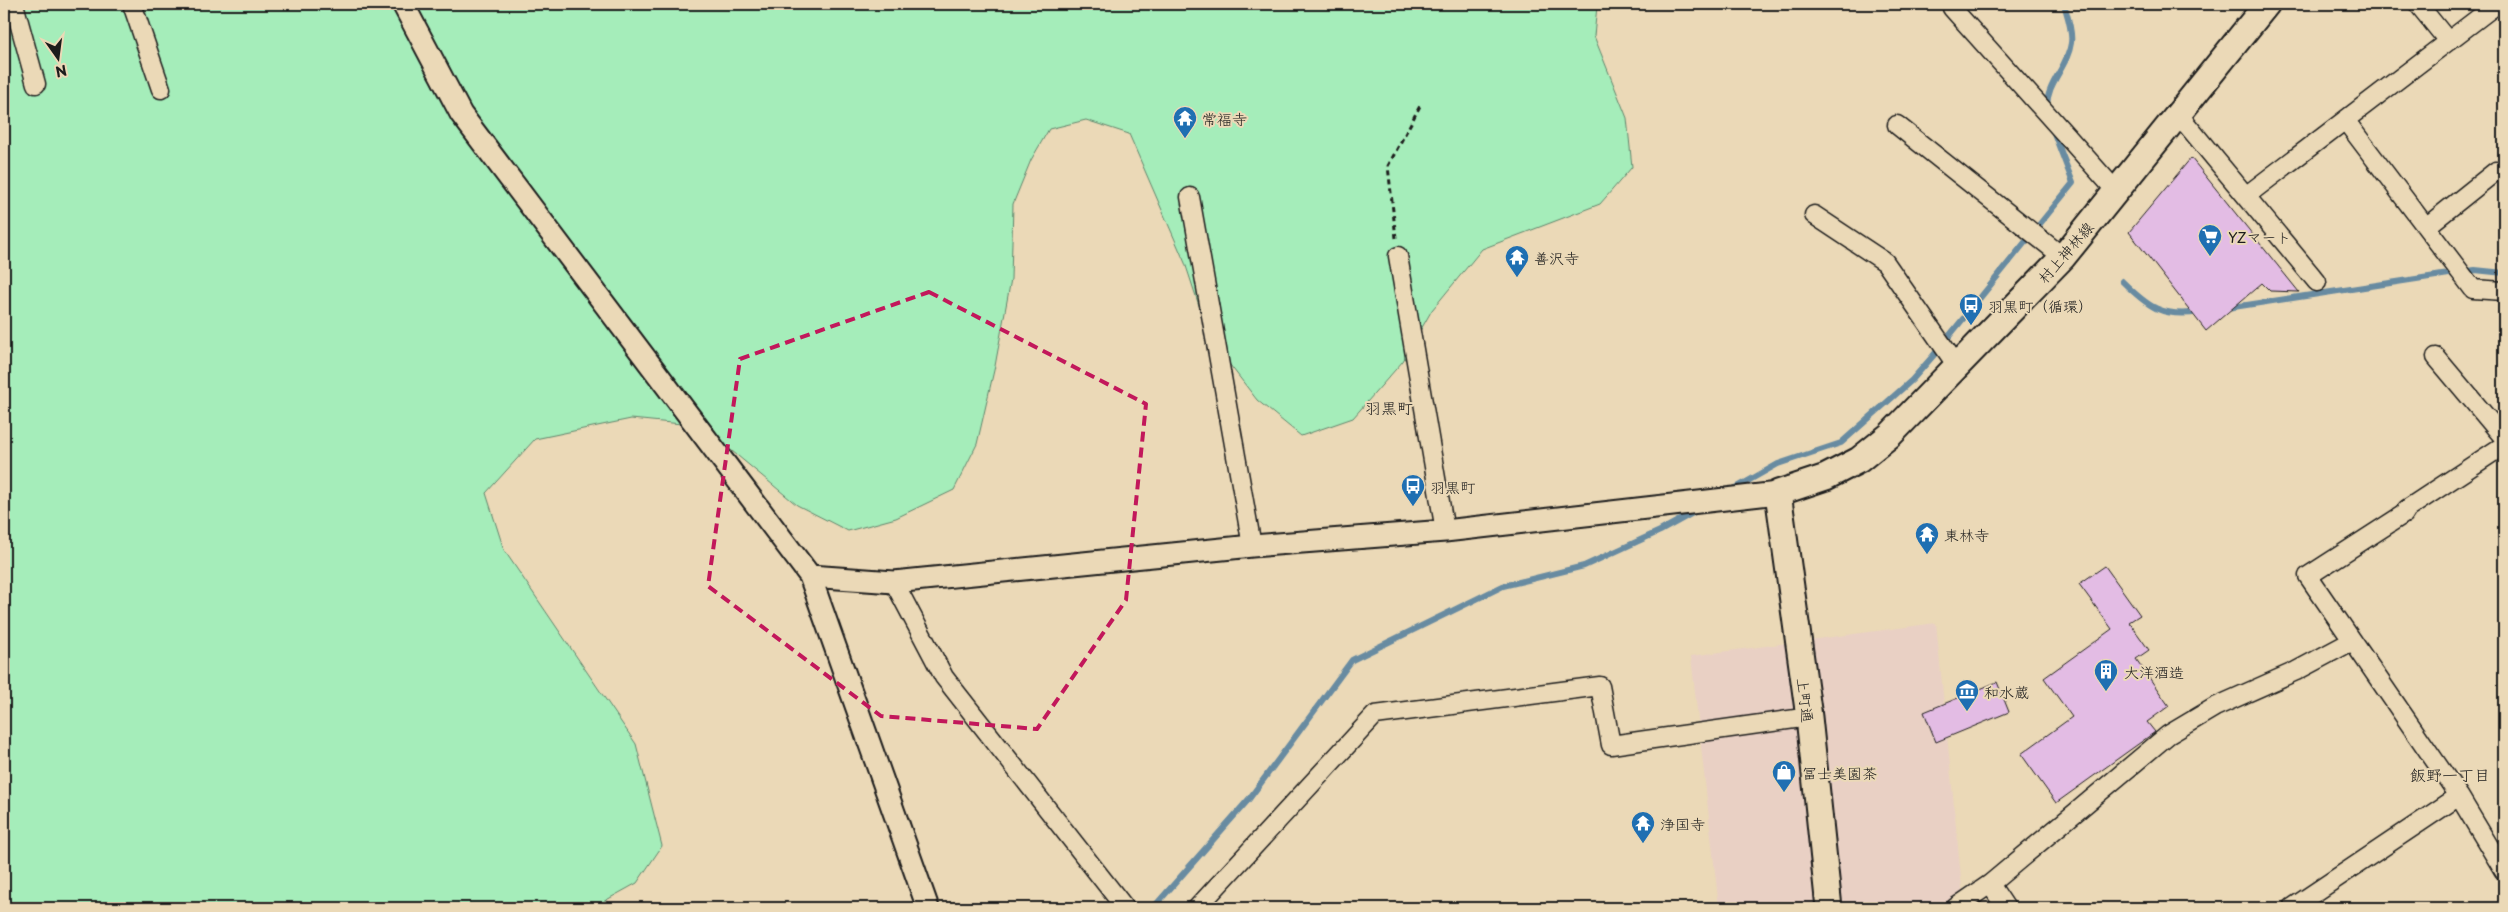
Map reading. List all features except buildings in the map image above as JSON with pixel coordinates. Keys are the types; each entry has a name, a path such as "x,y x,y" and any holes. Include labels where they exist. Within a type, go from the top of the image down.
{"main road":[{"name":"村上神林線","path":"1778,493 1826,477 1859,460 1890,435 2063,257 2267,4"},
{"name":"上町通","path":"1778,493 1809,717 1828,908"}],"street":[{"path":"14,4 36,84"},
{"path":"132,4 161,89"},
{"path":"403,4 461,114 810,576 928,908"},
{"path":"2418,4 2448,41"},
{"path":"2247,195 2497,4"},
{"path":"1952,8 2116,191"},
{"path":"2178,114 2247,195 2317,282"},
{"path":"2345,120 2473,289 2504,291"},
{"path":"1897,125 2063,257"},
{"path":"2426,227 2496,171"},
{"path":"1190,197 1252,546"},
{"path":"1814,215 1885,262 1957,366"},
{"path":"1398,256 1446,531"},
{"path":"2436,357 2504,438"},
{"path":"2504,445 2407,509 2404,514 2308,576 2459,796 2504,871"},
{"path":"810,576 894,582 1252,546 1446,531 1778,493"},
{"path":"894,582 944,677 1125,908"},
{"path":"1955,908 1990,884 2168,735 2215,707 2296,671 2352,641"},
{"path":"1198,908 1375,715 1600,686 1611,745 1809,717"},
{"path":"2292,908 2459,796"},
{"path":"1990,884 2006,908"}],"path":[{"path":"1398,256 1388,166 1421,104"}],"highlighted area":[{"path":"929,292 1146,404 1126,600 1037,729 881,716 708,586 740,359"}],"shaded area":[{"path":"1936,623 1964,908 1719,908 1691,656"}],"green space":[{"path":"4,4 1601,4 1597,6 1594,36 1627,118 1632,167 1600,204 1482,249 1432,310 1403,361 1353,418 1301,436 1257,400 1210,339 1185,263 1129,134 1086,120 1049,129 1031,160 1013,204 1011,279 995,366 977,444 954,490 896,518 848,531 797,505 702,426 631,419 535,439 486,493 504,550 636,744 662,846 637,883 592,908 4,908"}],"waterway":[{"path":"2047,108 2050,91 2066,60 2071,43 2070,28 2064,4"},
{"path":"1732,490 1778,464 1841,443 1912,380 2073,183 2052,128"},
{"path":"2227,308 2475,270 2504,273"},
{"path":"2122,281 2148,304 2165,312 2200,312"},
{"path":"1153,908 1249,799 1352,660 1503,586 1584,566 1660,531 1698,510"}],"place":[{"name":"常福寺","path":"1185,139"},
{"name":"YZマート","path":"2210,257"},
{"name":"善沢寺","path":"1517,278"},
{"name":"羽黒町（循環）","path":"1971,326"},
{"name":"羽黒町","path":"1413,507"},
{"name":"東林寺","path":"1927,555"},
{"name":"大洋酒造","path":"2106,692"},
{"name":"和水蔵","path":"1967,712"},
{"name":"冨士美園茶","path":"1784,793"},
{"name":"浄国寺","path":"1643,844"}],"district":[{"name":"羽黒町","path":"1389,407"},
{"name":"飯野一丁目","path":"2450,774"}]}
